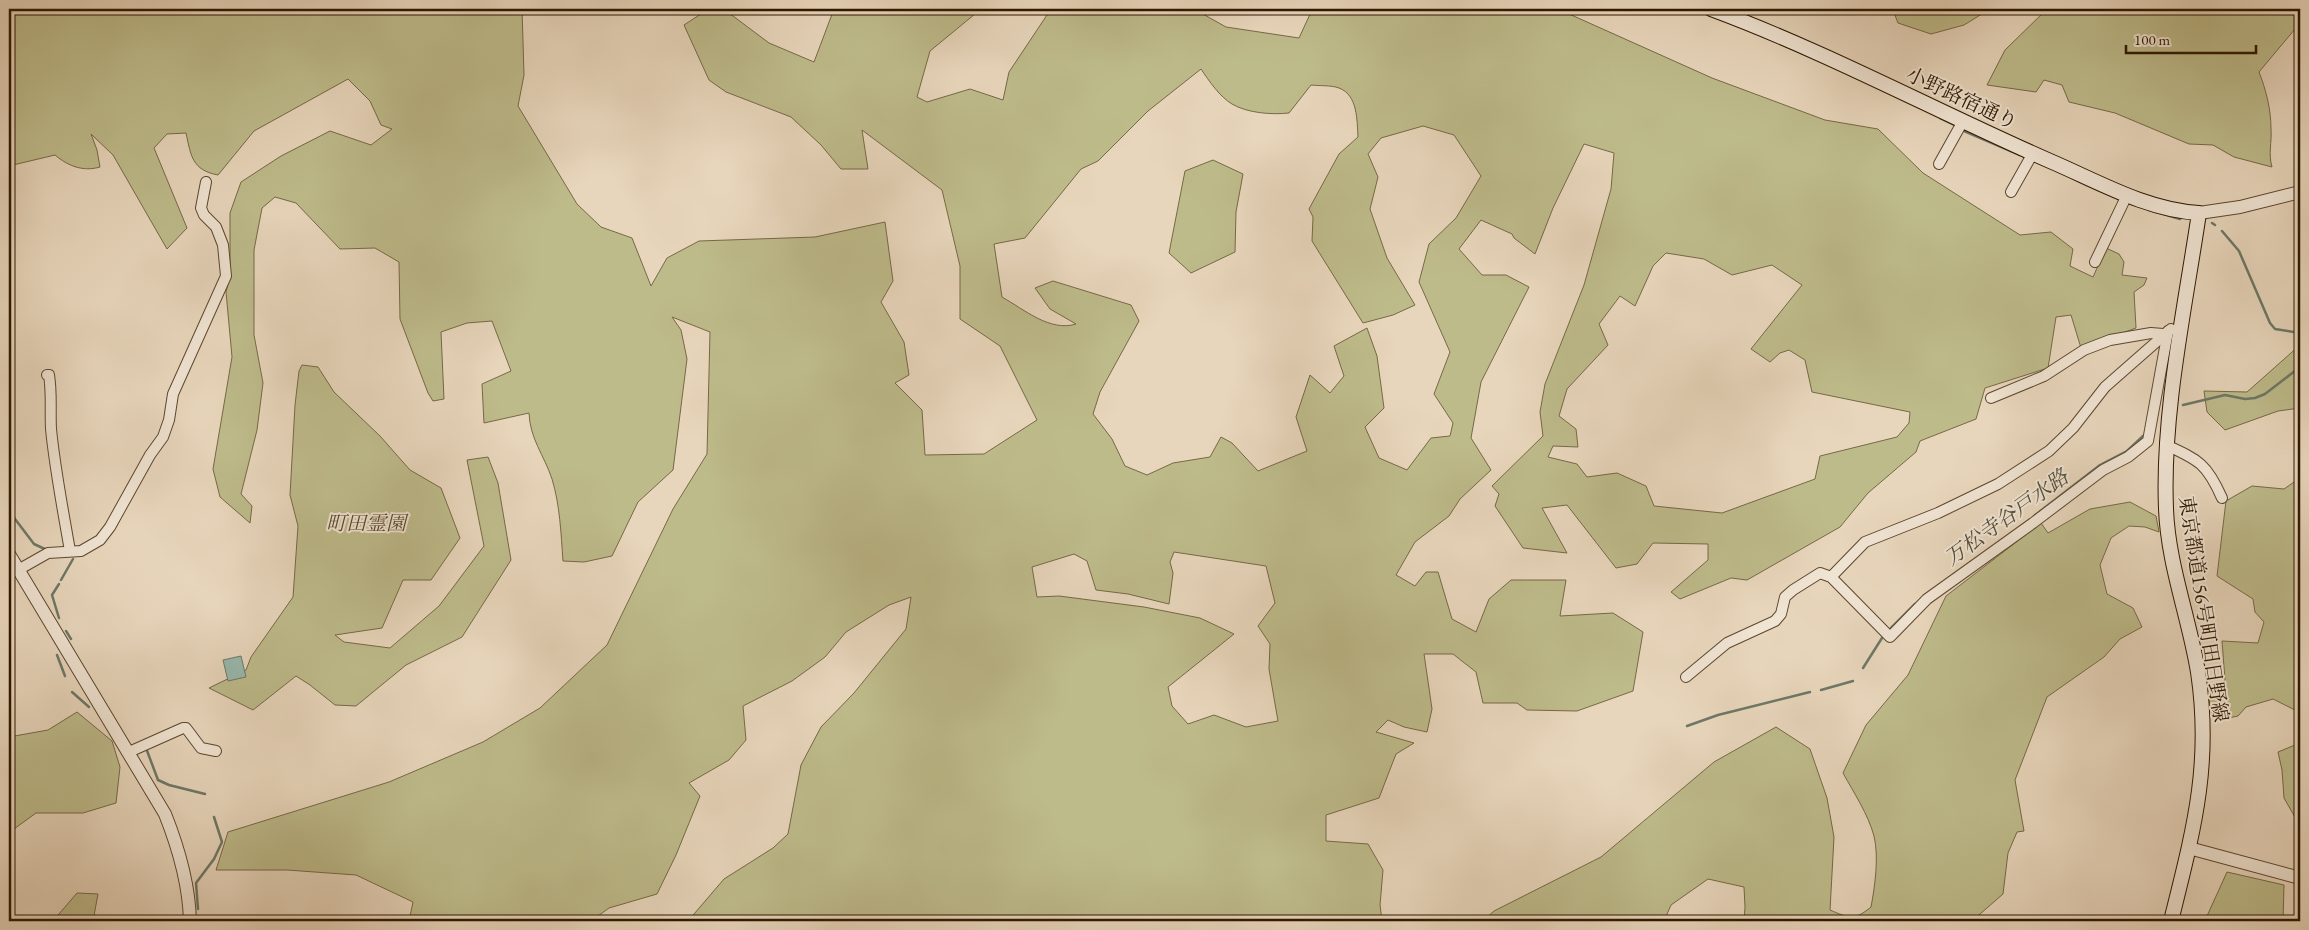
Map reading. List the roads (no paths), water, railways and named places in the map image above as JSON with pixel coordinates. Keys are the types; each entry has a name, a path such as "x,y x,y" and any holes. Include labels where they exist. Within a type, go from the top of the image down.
{"main road":[{"name":"小野路宿通り","path":"1711,9 1781,36 2127,195 2167,208 2199,213"},
{"name":"東京都道156号町田日野線","path":"2171,921 2189,848 2202,783 2204,748 2198,671 2166,512 2166,445 2199,213"}],"street":[{"path":"1939,164 1963,121"},
{"path":"2011,192 2033,153"},
{"path":"18,570 48,553 81,551 93,546 106,534 150,455 164,437 173,394 226,276 224,245 216,227 204,215 201,208 206,182"},
{"path":"2199,213 2240,207 2300,192"},
{"path":"2095,262 2127,195"},
{"path":"1831,577 1865,542 1938,512 1998,484 2049,451 2074,428 2105,387 2166,333 2182,323"},
{"path":"1991,398 2044,376 2084,350 2110,340 2150,333 2166,333"},
{"path":"1686,677 1726,643 1775,620 1781,614 1785,597 1820,573 1831,577 1890,636 1927,599 2033,523 2102,470 2128,457 2148,441 2166,333"},
{"path":"47,375 49,375 51,387 51,426 56,475 70,551"},
{"path":"2166,445 2199,461 2214,480 2222,498"},
{"path":"9,554 161,806 174,836 185,876 190,921"},
{"path":"129,752 183,728 186,728 202,748 216,751"},
{"path":"2189,848 2300,878"}],"water":[{"path":"241,656 246,677 228,681 223,660"}],"waterway":[{"path":"1940,118 1955,125"},
{"path":"1964,131 2020,155"},
{"path":"2149,210 2180,219"},
{"path":"2222,231 2239,251 2270,323 2275,329 2300,333"},
{"name":"万松寺谷戸水路","path":"2183,405 2225,395 2245,399 2255,398 2265,394 2300,367"},
{"name":"万松寺谷戸水路","path":"2034,516 2100,465 2127,451 2143,436"},
{"path":"9,511 34,544 47,550"},
{"path":"61,580 73,559"},
{"path":"59,584 52,595 59,618"},
{"name":"万松寺谷戸水路","path":"1891,628 1915,604"},
{"path":"66,631 71,639"},
{"name":"万松寺谷戸水路","path":"1863,668 1882,638"},
{"path":"57,655 65,676"},
{"name":"万松寺谷戸水路","path":"1821,690 1853,681"},
{"path":"72,692 89,707"},
{"name":"万松寺谷戸水路","path":"1687,726 1718,715 1810,692"},
{"path":"146,748 158,780 169,785 205,794"},
{"path":"198,909 196,883 214,859 222,842 214,817"},
{"path":"199,917 200,921"}],"park label":[{"name":"町田霊園","path":"366,523"}]}
